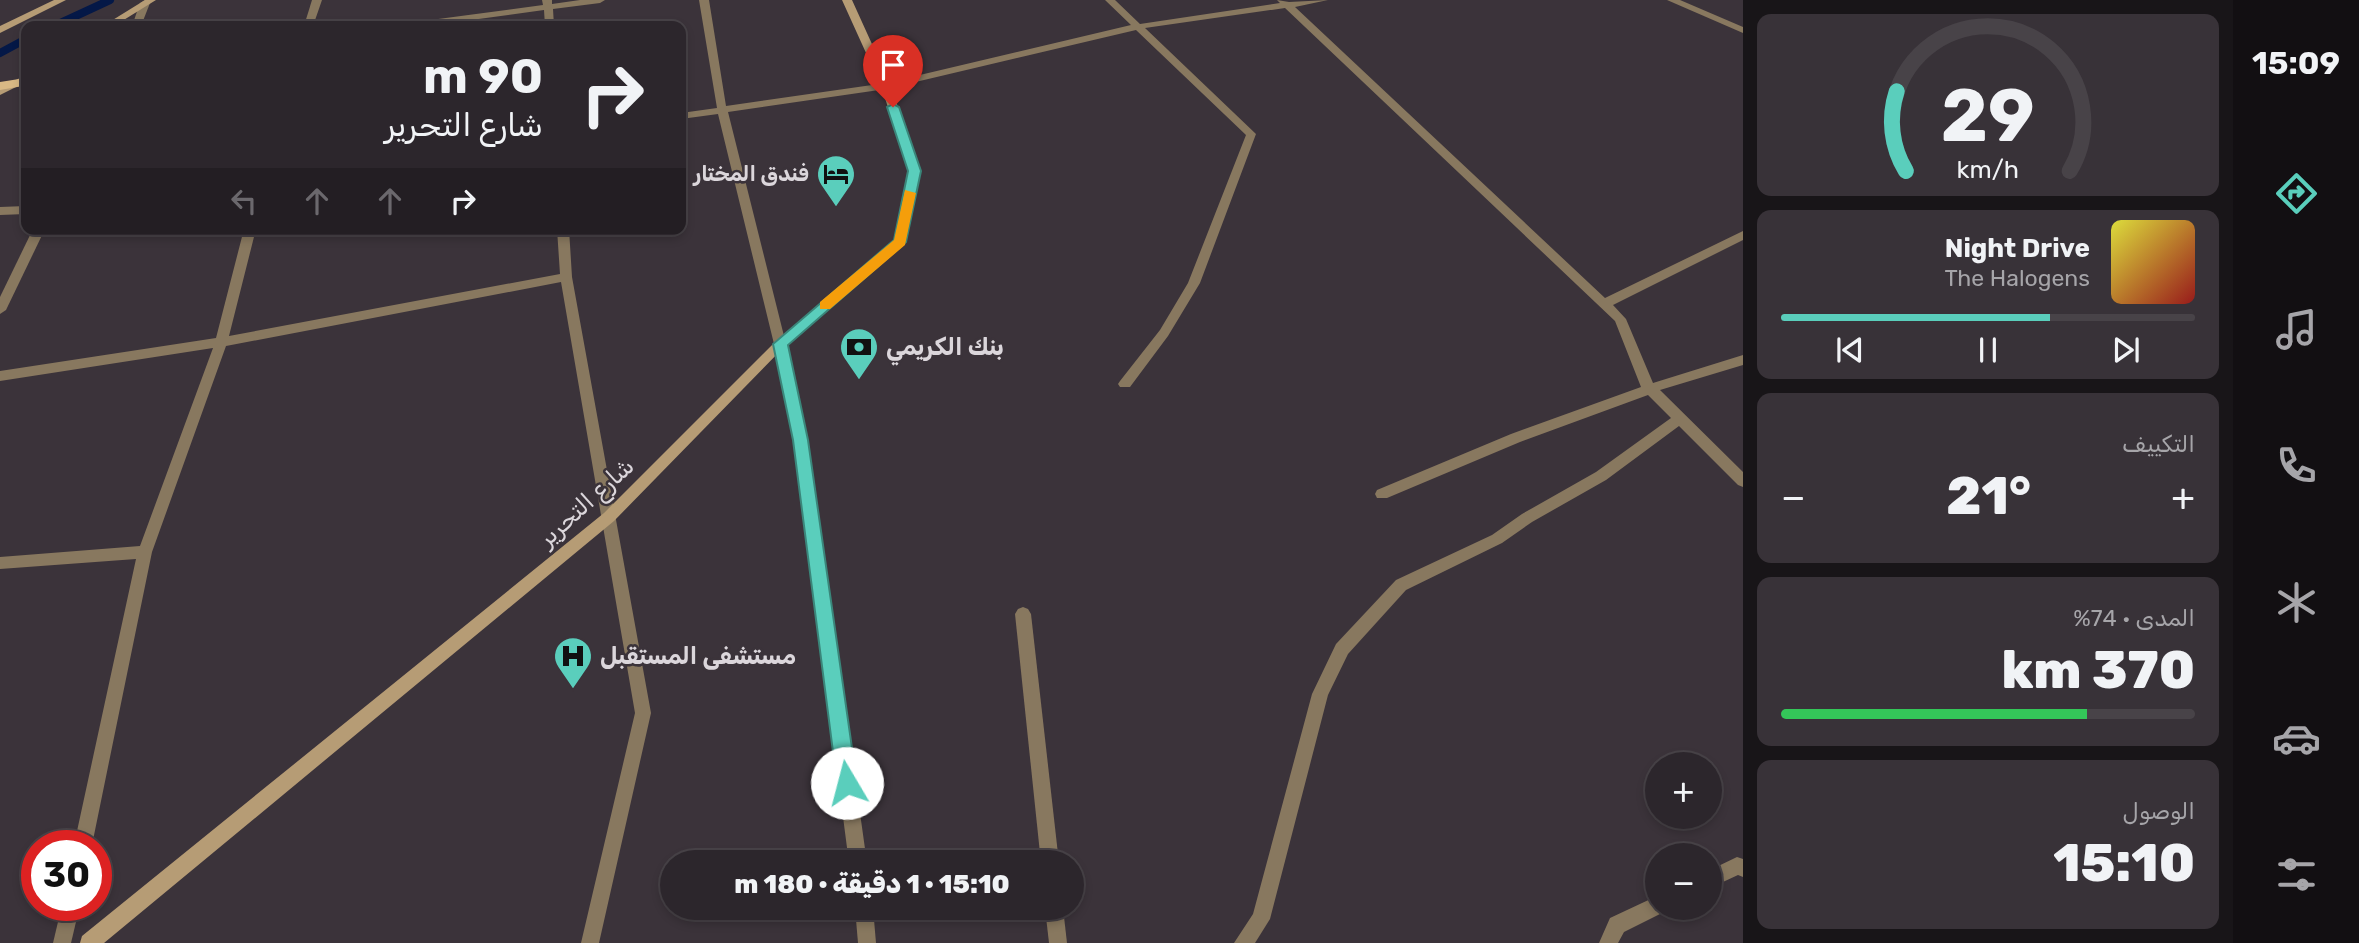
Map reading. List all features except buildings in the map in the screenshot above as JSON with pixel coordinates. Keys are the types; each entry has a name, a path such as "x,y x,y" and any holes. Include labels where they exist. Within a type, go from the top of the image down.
{"main road":[{"path":"0,30 61,0"},
{"name":"شارع التحرير","path":"89,943 609,517 780,344 900,242 914,171 886,86 847,0"},
{"path":"116,21 148,2"},
{"path":"0,86 21,82"},
{"path":"0,92 21,82"}],"street":[{"path":"310,21 317,0"},
{"path":"438,21 548,3 600,0"},
{"path":"704,0 722,110 801,440 856,850"},
{"path":"1110,0 1251,135 1194,284 1164,333 1125,384"},
{"path":"686,115 886,86 1136,27 1286,3 1323,0"},
{"path":"1672,0 1743,30"},
{"path":"138,21 148,2"},
{"path":"548,3 550,21"},
{"path":"1286,3 1620,318 1648,387 1743,481"},
{"path":"0,211 21,210"},
{"path":"0,310 36,235"},
{"path":"86,830 145,552 221,342 248,235"},
{"path":"564,235 565,277 643,713 590,943"},
{"path":"1604,304 1743,235"},
{"path":"0,376 221,342 565,277"},
{"path":"1382,494 1467,456 1648,387 1743,360"},
{"path":"1243,943 1261,919 1320,694 1342,649 1401,585 1497,539 1527,518 1601,476 1680,418"},
{"path":"0,563 145,552"},
{"path":"1023,614 1049,850"},
{"path":"1722,873 1737,866 1743,868"},
{"path":"1608,943 1617,925 1645,911"},
{"path":"865,920 867,943"},
{"path":"1056,920 1058,943"},
{"path":"62,943 67,921"}],"waterway":[{"path":"65,21 110,0"},
{"path":"0,53 21,42"}],"slow traffic":[{"path":"825,306 900,242 910,193"}],"place":[{"name":"فندق المختار","path":"836,208"},
{"name":"بنك الكريمي","path":"859,381"},
{"name":"مستشفى المستقبل","path":"573,690"}],"route":[{"path":"847,783 801,440 780,344 900,242 914,171 893,107"}]}
